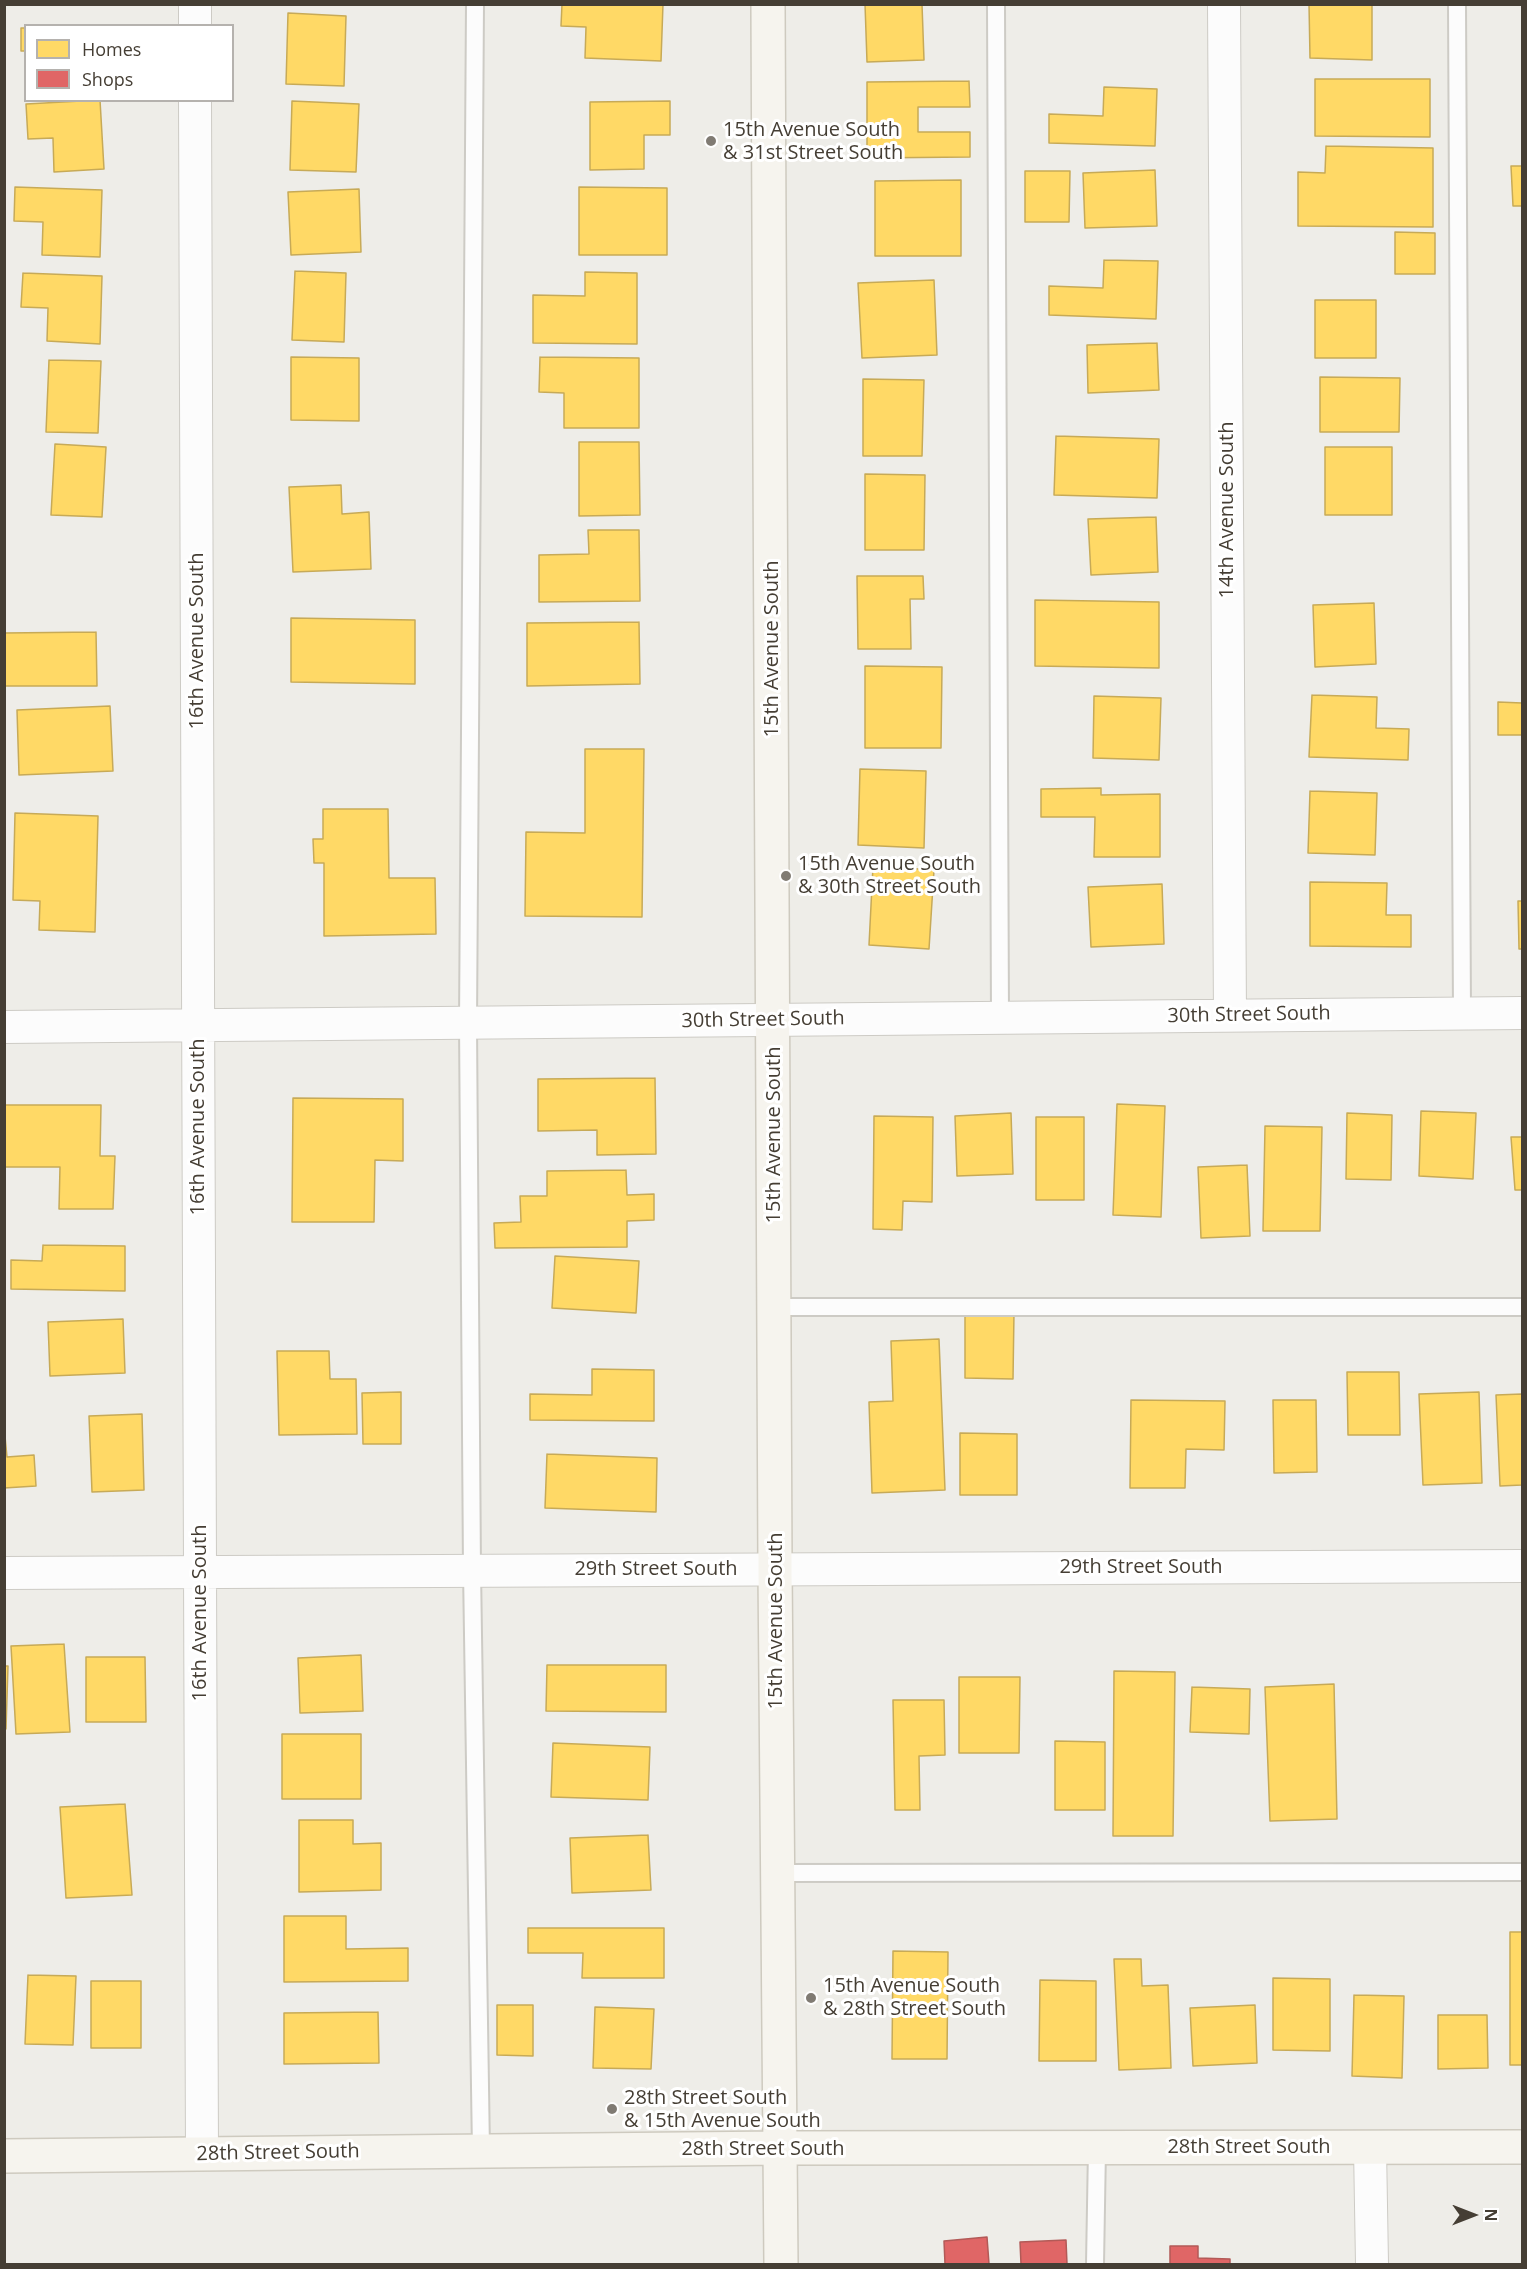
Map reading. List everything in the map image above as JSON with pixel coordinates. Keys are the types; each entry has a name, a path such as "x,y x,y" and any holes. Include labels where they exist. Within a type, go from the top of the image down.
{"street":[{"path":"195,4 195,24"},
{"name":"15th Avenue South","path":"768,4 775,1569 781,2265"},
{"name":"14th Avenue South","path":"1224,4 1230,1015"},
{"name":"16th Avenue South","path":"195,102 202,2154"},
{"name":"30th Street South","path":"4,1027 1522,1012"},
{"name":"29th Street South","path":"4,1573 1522,1566"},
{"path":"1370,2147 1371,2265"},
{"name":"28th Street South","path":"4,2156 780,2148 1522,2147"}],"lane":[{"path":"475,4 468,1023 472,1570 481,2151"},
{"path":"996,4 1000,1018"},
{"path":"1456,4 1462,1013"},
{"path":"774,1307 1522,1307"},
{"path":"778,1873 1522,1872"},
{"path":"1095,2265 1097,2148"}],"building: Homes":[{"path":"562,4 663,4 661,61 585,58 586,27 561,26"},
{"path":"865,4 922,4 924,60 867,62"},
{"path":"1309,4 1372,4 1372,60 1310,58"},
{"path":"288,13 346,16 344,86 286,84"},
{"path":"21,28 24,28 24,51 21,51"},
{"path":"1315,79 1430,79 1430,137 1315,136"},
{"path":"969,81 970,107 918,107 918,132 970,132 970,157 867,158 867,82"},
{"path":"1104,87 1157,89 1155,146 1049,143 1049,114 1103,116"},
{"path":"292,101 359,104 356,172 290,170"},
{"path":"670,101 670,135 644,135 644,169 590,170 590,102"},
{"path":"100,102 104,169 54,172 53,138 28,139 26,104"},
{"path":"1326,146 1433,148 1433,227 1298,226 1298,172 1325,173"},
{"path":"1511,166 1522,166 1522,206 1513,206"},
{"path":"1155,170 1157,226 1085,228 1083,173"},
{"path":"1025,171 1070,171 1069,222 1025,222"},
{"path":"961,180 961,256 875,256 875,181"},
{"path":"15,187 102,190 100,257 42,255 43,222 14,221"},
{"path":"579,187 667,188 667,255 579,255"},
{"path":"359,189 361,252 291,255 288,192"},
{"path":"1395,232 1435,233 1435,274 1395,274"},
{"path":"1104,260 1158,261 1156,319 1049,315 1049,286 1103,288"},
{"path":"295,271 346,273 344,342 292,340"},
{"path":"585,272 637,273 637,344 533,343 533,295 585,296"},
{"path":"23,273 102,276 100,344 47,341 48,308 21,307"},
{"path":"934,280 937,355 862,358 858,283"},
{"path":"1315,300 1376,300 1376,358 1315,358"},
{"path":"1157,343 1159,390 1088,393 1087,345"},
{"path":"291,357 359,358 359,421 291,420"},
{"path":"540,357 639,358 639,428 564,428 564,393 539,392"},
{"path":"49,360 101,361 98,433 46,432"},
{"path":"1320,377 1400,378 1399,432 1320,432"},
{"path":"863,379 924,380 922,456 863,456"},
{"path":"1056,436 1159,439 1157,498 1054,495"},
{"path":"579,442 639,442 640,515 579,516"},
{"path":"55,444 106,447 102,517 51,515"},
{"path":"1325,447 1392,447 1392,515 1325,515"},
{"path":"865,474 925,475 924,550 865,550"},
{"path":"341,485 342,514 369,512 371,569 293,572 289,487"},
{"path":"1156,517 1158,572 1091,575 1088,519"},
{"path":"588,530 639,530 640,601 539,602 539,555 589,554"},
{"path":"857,576 923,576 924,599 910,599 911,649 858,649"},
{"path":"1035,600 1159,602 1159,668 1035,666"},
{"path":"1374,603 1376,664 1315,667 1313,605"},
{"path":"291,618 415,620 415,684 291,682"},
{"path":"639,622 640,684 527,686 527,623"},
{"path":"96,632 97,686 4,686 4,633"},
{"path":"865,666 942,667 941,748 865,748"},
{"path":"1312,695 1377,697 1376,728 1409,729 1408,760 1309,757"},
{"path":"1094,696 1161,698 1159,760 1093,758"},
{"path":"1498,702 1522,703 1522,735 1498,735"},
{"path":"110,706 113,771 19,775 17,710"},
{"path":"585,749 644,749 642,917 525,916 526,832 585,833"},
{"path":"860,769 926,771 924,848 858,845"},
{"path":"1101,788 1101,795 1160,794 1160,857 1094,857 1095,817 1041,817 1041,789"},
{"path":"1310,791 1377,793 1375,855 1308,853"},
{"path":"323,809 388,809 389,878 435,878 436,934 324,936 324,863 314,863 313,839 323,839"},
{"path":"15,813 98,816 95,932 39,930 40,901 13,900"},
{"path":"873,866 934,870 929,949 869,945"},
{"path":"1310,882 1387,883 1386,915 1411,915 1411,947 1310,946"},
{"path":"1162,884 1164,944 1091,947 1088,887"},
{"path":"1518,901 1522,901 1522,949 1519,949"},
{"path":"655,1078 656,1154 597,1155 597,1130 538,1131 538,1079"},
{"path":"293,1098 403,1099 403,1161 375,1160 374,1222 292,1222"},
{"path":"1117,1104 1165,1106 1161,1217 1113,1215"},
{"path":"4,1105 101,1105 100,1156 115,1156 113,1209 59,1209 60,1167 4,1167"},
{"path":"1421,1111 1476,1113 1473,1179 1419,1176"},
{"path":"1011,1113 1013,1174 957,1176 955,1116"},
{"path":"1347,1113 1392,1115 1391,1180 1346,1179"},
{"path":"874,1116 933,1117 932,1202 903,1201 902,1230 873,1229"},
{"path":"1036,1117 1084,1117 1084,1200 1036,1200"},
{"path":"1265,1126 1322,1127 1320,1231 1263,1231"},
{"path":"1511,1137 1522,1137 1522,1190 1515,1190"},
{"path":"1247,1165 1250,1236 1201,1238 1198,1167"},
{"path":"626,1170 627,1195 654,1194 654,1220 627,1221 627,1247 495,1248 494,1223 521,1222 520,1196 547,1196 547,1171"},
{"path":"43,1245 125,1246 125,1291 11,1289 11,1260 42,1261"},
{"path":"555,1256 639,1261 636,1313 552,1308"},
{"path":"965,1312 1014,1312 1013,1379 965,1378"},
{"path":"123,1319 125,1373 50,1376 48,1322"},
{"path":"939,1339 945,1490 872,1493 869,1402 893,1401 891,1341"},
{"path":"277,1351 329,1351 330,1379 356,1379 357,1434 279,1435"},
{"path":"592,1369 654,1370 654,1421 530,1420 530,1394 592,1395"},
{"path":"1347,1372 1399,1372 1400,1435 1348,1435"},
{"path":"401,1392 401,1444 363,1444 362,1393"},
{"path":"1479,1392 1482,1483 1423,1485 1419,1394"},
{"path":"1522,1394 1522,1485 1500,1486 1496,1395"},
{"path":"1131,1400 1225,1401 1224,1450 1186,1449 1185,1488 1130,1488"},
{"path":"1273,1400 1316,1400 1317,1472 1274,1473"},
{"path":"142,1414 144,1490 92,1492 89,1416"},
{"path":"4,1426 7,1457 34,1455 36,1486 4,1488"},
{"path":"960,1433 1017,1434 1017,1495 960,1495"},
{"path":"547,1454 657,1458 656,1512 545,1508"},
{"path":"64,1644 70,1732 16,1734 11,1646"},
{"path":"361,1655 363,1711 300,1713 298,1658"},
{"path":"86,1657 145,1657 146,1722 86,1722"},
{"path":"547,1665 666,1665 666,1712 546,1711"},
{"path":"4,1666 8,1666 6,1729 4,1729"},
{"path":"1114,1671 1175,1672 1173,1836 1113,1836"},
{"path":"959,1677 1020,1677 1019,1753 959,1753"},
{"path":"1334,1684 1337,1819 1270,1821 1265,1687"},
{"path":"1192,1687 1250,1689 1249,1734 1190,1732"},
{"path":"893,1700 944,1700 945,1755 919,1756 920,1810 895,1810"},
{"path":"282,1734 361,1734 361,1799 282,1799"},
{"path":"1055,1741 1105,1742 1105,1810 1055,1810"},
{"path":"553,1743 650,1747 648,1800 551,1797"},
{"path":"125,1804 132,1895 66,1898 60,1807"},
{"path":"299,1820 353,1820 353,1844 381,1843 381,1890 299,1892"},
{"path":"648,1835 651,1890 572,1893 570,1838"},
{"path":"284,1916 346,1916 346,1949 408,1948 408,1981 284,1982"},
{"path":"528,1928 664,1928 664,1978 582,1978 583,1953 528,1953"},
{"path":"1510,1932 1522,1932 1522,2065 1510,2065"},
{"path":"893,1951 948,1952 947,2059 892,2059"},
{"path":"1114,1959 1141,1959 1142,1986 1168,1985 1171,2068 1119,2070"},
{"path":"28,1975 76,1976 73,2045 25,2044"},
{"path":"1273,1978 1330,1979 1330,2051 1273,2050"},
{"path":"1040,1980 1096,1981 1096,2061 1039,2061"},
{"path":"91,1981 141,1981 141,2048 91,2048"},
{"path":"1354,1995 1404,1996 1402,2078 1352,2076"},
{"path":"497,2005 533,2005 533,2056 497,2055"},
{"path":"1255,2005 1257,2063 1193,2066 1190,2008"},
{"path":"595,2007 654,2009 651,2069 593,2068"},
{"path":"378,2012 379,2063 284,2064 284,2013"},
{"path":"1438,2015 1487,2015 1488,2068 1438,2069"}],"building: Shops":[{"path":"987,2237 989,2264 945,2264 944,2241"},
{"path":"1066,2240 1067,2264 1021,2264 1020,2242"},
{"path":"1170,2246 1198,2246 1198,2258 1230,2259 1230,2264 1170,2264"}],"place":[{"name":"15th Avenue South & 31st Street South","path":"711,141"},
{"name":"15th Avenue South & 30th Street South","path":"786,876"},
{"name":"15th Avenue South & 28th Street South","path":"811,1998"},
{"name":"28th Street South & 15th Avenue South","path":"612,2109"}]}
